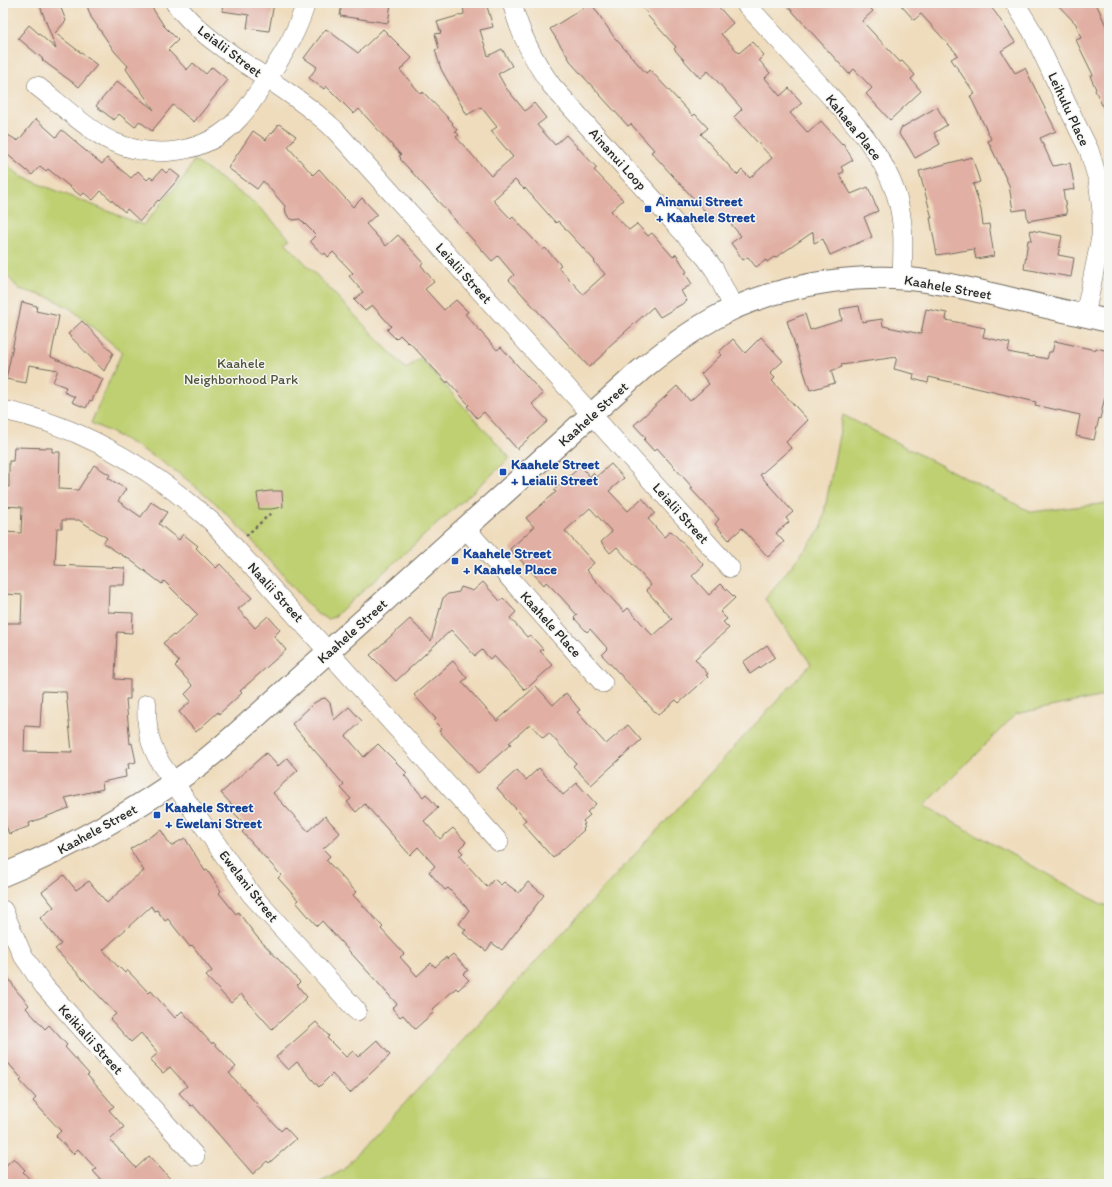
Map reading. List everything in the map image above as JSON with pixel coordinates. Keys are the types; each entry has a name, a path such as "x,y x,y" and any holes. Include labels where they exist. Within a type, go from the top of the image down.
{"street":[{"name":"Leialii Street","path":"176,3 189,19 220,47 302,102 334,129 730,568"},
{"path":"37,86 92,130 111,141 142,151 169,152 185,150 203,144 228,129 238,120 247,109 289,45 306,3"},
{"name":"Ainanui Loop","path":"512,3 522,36 540,71 706,258 714,269 734,308"},
{"name":"Kahaea Place","path":"745,3 849,118 878,154 889,175 900,212 903,231 902,278"},
{"name":"Leihulu Place","path":"1015,3 1032,30 1080,130 1091,155 1098,180 1102,211 1101,237 1084,316"},
{"name":"Kaahele Street","path":"3,875 60,850 131,810 174,783 200,764 230,740 329,652 665,350 687,334 734,308 769,296 825,282 856,279 902,278 932,281 1109,321"},
{"name":"Naalii Street","path":"3,410 49,422 83,436 122,456 152,474 187,500 212,522 498,842"},
{"name":"Kaahele Place","path":"466,529 603,683"},
{"name":"Ewelani Street","path":"147,704 148,730 152,749 160,763 252,894 357,1011"},
{"name":"Keikialii Street","path":"3,910 22,954 40,981 195,1156"}],"path":[{"path":"245,536 271,513"}],"green space":[{"name":"Kaahele Neighborhood Park","path":"194,160 256,204 290,239 285,242 406,369 420,358 510,458 334,617 328,619 317,614 228,515 200,490 171,468 140,448 91,423 122,352 71,309 51,298 19,289 3,271 3,162 22,177 143,225 185,176"},
{"path":"843,415 1031,512 1109,503 1109,695 1016,714 924,806 1103,905 1109,905 1109,1184 317,1184 343,1170 811,664 765,599 821,529"}],"building":[{"path":"39,3 59,3 66,21 55,33 97,65 79,87 42,60 43,59 18,38 29,25 56,49"},
{"path":"86,3 149,3 164,26 178,40 168,50 187,70 193,63 206,74 212,67 228,80 194,122 173,105 152,131 139,121 135,127 119,114 114,120 96,106 117,81 154,110 126,69 128,66 115,52 91,17"},
{"path":"223,3 274,3 269,31 247,28 249,15 222,11"},
{"path":"342,3 391,3 388,23 340,16"},
{"path":"463,3 486,3 493,27 480,30 488,56 502,49 512,66 498,74 506,88 525,111 534,103 546,118 537,125 555,145 566,135 597,168 594,170 623,200 611,211 629,230 637,224 648,236 652,233 673,257 676,254 687,272 685,273 692,284 681,291 687,301 660,317 653,307 606,349 607,351 589,367 509,280 514,275 498,256 492,261 400,159 401,158 399,156 401,155 359,109 354,114 326,86 324,89 309,78 317,67 304,58 326,29 358,53 383,29 412,58 400,70 421,94 423,92 453,123 452,124 457,130 455,131 459,135 456,137 491,176 513,157 491,131 497,127 481,107 467,115 441,69 435,50 439,49 435,34 441,33 437,22 464,14","holes":["515,180 524,189 525,188 556,223 558,221 605,274 583,294 558,267 561,265 545,248 543,250 513,217 511,219 493,200"]},
{"path":"591,3 614,37 646,73 650,70 693,116 695,114 708,128 701,134 737,175 742,170 750,178 772,158 734,117 742,109 708,71 700,78 674,49 676,47 647,15 648,14 639,3 715,3 733,23 721,34 739,53 752,42 764,55 759,60 770,73 765,78 780,96 789,88 802,103 790,113 808,133 821,121 842,144 843,143 853,160 841,167 844,172 839,174 851,194 868,187 878,211 864,217 872,237 830,255 823,239 814,243 813,232 775,258 774,257 767,262 766,260 756,267 748,257 743,260 731,243 741,236 723,215 715,222 651,152 654,150 631,124 628,126 573,65 550,29"},
{"path":"785,3 865,3 873,11 862,21 900,62 902,61 915,75 911,79 921,91 890,120 866,94 872,88 854,69 849,74"},
{"path":"899,3 987,3 995,12 1015,42 1001,51 1015,73 1025,68 1056,131 1040,138 1053,166 1070,163 1075,189 1063,191 1067,214 1028,221 1026,209 1013,211 1009,185 988,141 991,139 970,96 975,94 951,59 958,55 921,14 914,20"},
{"path":"1056,3 1096,3 1109,33 1109,120 1090,76 1093,75 1076,40 1081,38 1076,24"},
{"path":"937,107 947,125 934,133 940,144 915,158 904,139 902,139 899,134 901,128"},
{"path":"36,119 56,137 62,130 102,164 107,158 131,178 138,171 147,180 150,177 153,179 162,169 166,173 170,169 180,177 140,221 127,209 125,212 101,191 93,200 84,193 81,196 48,169 46,171 40,166 32,175 3,151 3,132 18,141"},
{"path":"279,124 296,136 288,147 313,175 319,169 353,207 362,198 377,214 366,224 386,246 398,235 423,262 421,265 434,282 425,289 444,310 456,300 468,312 465,314 497,350 501,347 543,394 532,404 548,421 517,449 484,412 477,418 467,406 469,405 448,381 447,383 409,342 408,343 400,335 396,339 387,330 391,326 372,305 365,311 354,300 363,292 349,276 353,273 333,252 328,257 325,253 323,255 310,241 316,235 300,219 294,220 289,218 286,213 285,206 263,181 257,189 228,168 253,131 266,140 270,133 272,134"},
{"path":"972,157 980,182 973,184 981,210 983,225 989,224 994,256 976,259 974,249 937,255 930,218 932,218 919,171"},
{"path":"1030,230 1062,236 1058,255 1074,258 1071,277 1024,269 1028,240 1032,240"},
{"path":"22,302 37,306 36,311 59,316 51,357 103,379 92,401 90,400 86,408 72,402 75,397 64,392 66,387 53,382 58,370 29,365 26,383 6,379"},
{"path":"859,306 862,322 882,319 883,326 921,334 926,309 947,313 946,320 985,328 983,337 1010,343 1008,352 1033,357 1047,359 1049,352 1052,352 1055,341 1095,350 1096,348 1109,351 1109,379 1094,440 1076,436 1080,415 1035,405 1036,402 929,377 928,383 913,379 914,374 894,369 897,357 841,365 842,367 831,371 835,383 810,390 787,321 805,314 810,330 842,320 840,309"},
{"path":"82,321 113,353 104,371 68,334"},
{"path":"761,337 783,361 770,373 775,378 772,381 808,420 786,442 791,448 760,475 793,512 786,518 789,522 776,533 784,542 768,557 742,528 729,540 715,524 719,519 691,489 693,488 657,448 654,451 644,440 646,438 634,425 677,386 690,401 709,384 701,374 721,355 719,352 733,339 745,353"},
{"path":"14,447 52,448 52,452 60,452 59,489 78,490 94,465 110,475 108,478 126,489 118,501 141,517 151,502 167,512 159,524 179,540 183,534 198,546 196,548 216,568 220,564 252,598 238,609 255,628 268,616 280,630 274,636 286,650 240,691 242,693 219,714 218,712 196,732 179,712 191,701 185,694 193,686 175,666 179,662 163,643 173,635 174,636 198,615 164,581 162,584 125,556 103,543 107,538 79,520 62,520 62,528 57,528 55,565 125,568 124,585 109,585 108,612 133,613 132,633 117,632 115,679 130,680 130,699 126,699 130,744 132,743 136,762 128,764 129,769 125,770 126,777 102,782 103,789 65,798 69,808 29,823 30,826 9,834 3,818 3,714 6,623 21,623 22,595 3,594 3,532 21,533 22,507 3,506 3,487 9,487 9,461 13,461","holes":["42,691 66,692 72,752 24,751 25,726 40,727"]},
{"path":"611,464 624,478 609,491 628,511 642,498 655,513 648,519 664,537 671,531 704,565 692,576 709,595 721,584 735,598 720,612 727,619 723,622 729,628 695,659 708,674 706,675 708,677 679,703 676,700 658,715 602,655 608,649 590,629 587,632 574,618 577,615 560,596 546,582 544,585 510,549 534,527 526,518 556,492 554,490 581,466 590,477 593,473 596,477","holes":["590,508 612,532 601,542 610,553 617,547 651,585 646,590 672,619 653,636 628,608 624,612 586,570 594,563 565,531"]},
{"path":"282,491 283,507 259,509 257,493"},
{"path":"483,582 500,601 503,598 516,612 510,618 527,637 530,635 543,649 540,651 553,665 525,690 494,656 490,659 482,650 475,656 451,630 396,681 370,655 410,619 431,641 443,598 448,594 459,592 461,587 473,591"},
{"path":"767,645 775,657 750,674 743,662"},
{"path":"453,661 467,678 462,682 497,721 536,686 553,705 566,693 580,710 577,712 606,744 628,725 641,740 591,785 573,766 576,763 549,733 543,738 530,724 509,743 511,744 478,773 439,731 442,729 434,721 436,719 414,695"},
{"path":"325,698 330,703 334,720 349,707 362,721 346,736 364,757 378,744 407,773 404,775 423,797 426,794 438,808 424,821 440,839 453,828 466,842 459,849 463,853 459,856 487,887 494,879 501,885 504,882 519,893 528,882 544,895 502,950 492,943 486,951 463,933 466,930 459,924 469,910 448,888 445,890 429,872 435,866 418,847 410,855 365,804 356,812 347,802 351,799 341,788 344,785 292,724 314,703"},
{"path":"266,753 278,766 287,758 298,770 273,793 308,831 325,816 340,833 323,849 330,856 326,860 356,892 353,895 383,927 381,929 404,954 400,957 417,976 431,963 435,967 446,957 447,959 453,954 468,970 463,974 469,980 458,990 456,988 432,1010 434,1012 415,1029 403,1015 400,1017 392,1008 397,1004 322,921 317,926 296,902 298,900 278,878 281,875 242,832 248,827 229,808 232,805 221,793"},
{"path":"539,768 563,795 577,783 596,804 587,812 590,815 583,821 585,824 583,825 585,827 583,829 584,830 553,858 522,823 526,820 497,788 517,770 526,780"},
{"path":"161,830 171,846 185,838 205,871 207,870 221,891 219,893 236,914 238,912 257,937 300,982 297,985 307,997 272,1029 241,994 231,1003 206,976 212,971 192,945 190,947 168,919 165,921 157,910 154,911 151,906 103,950 119,968 125,973 127,970 149,993 151,991 175,1018 182,1011 212,1044 213,1042 236,1067 229,1073 257,1104 256,1105 281,1131 285,1127 296,1139 269,1163 267,1161 253,1174 193,1105 191,1106 179,1093 187,1086 170,1067 163,1073 150,1060 158,1053 141,1033 131,1042 110,1019 116,1014 55,949 61,944 40,918 54,907 42,892 64,875 76,890 89,881 107,903 134,878 144,871 130,849"},
{"path":"3,969 16,990 29,1005 26,1008 45,1029 49,1025 67,1045 65,1047 89,1074 87,1075 114,1106 109,1110 124,1127 110,1140 136,1168 149,1156 175,1184 105,1184 93,1171 96,1169 78,1149 73,1154 56,1136 61,1131 33,1101 36,1098 20,1081 22,1079 3,1057"},
{"path":"316,1022 329,1036 327,1038 346,1057 353,1051 358,1057 377,1040 390,1055 350,1093 332,1074 319,1087 297,1062 288,1070 276,1057"},
{"path":"14,1158 25,1170 23,1172 34,1184 3,1184 3,1168"}],"place":[{"name":"Ainanui Street + Kaahele Street","path":"648,209"},
{"name":"Kaahele Street + Leialii Street","path":"503,472"},
{"name":"Kaahele Street + Kaahele Place","path":"455,561"},
{"name":"Kaahele Street + Ewelani Street","path":"157,815"}]}
